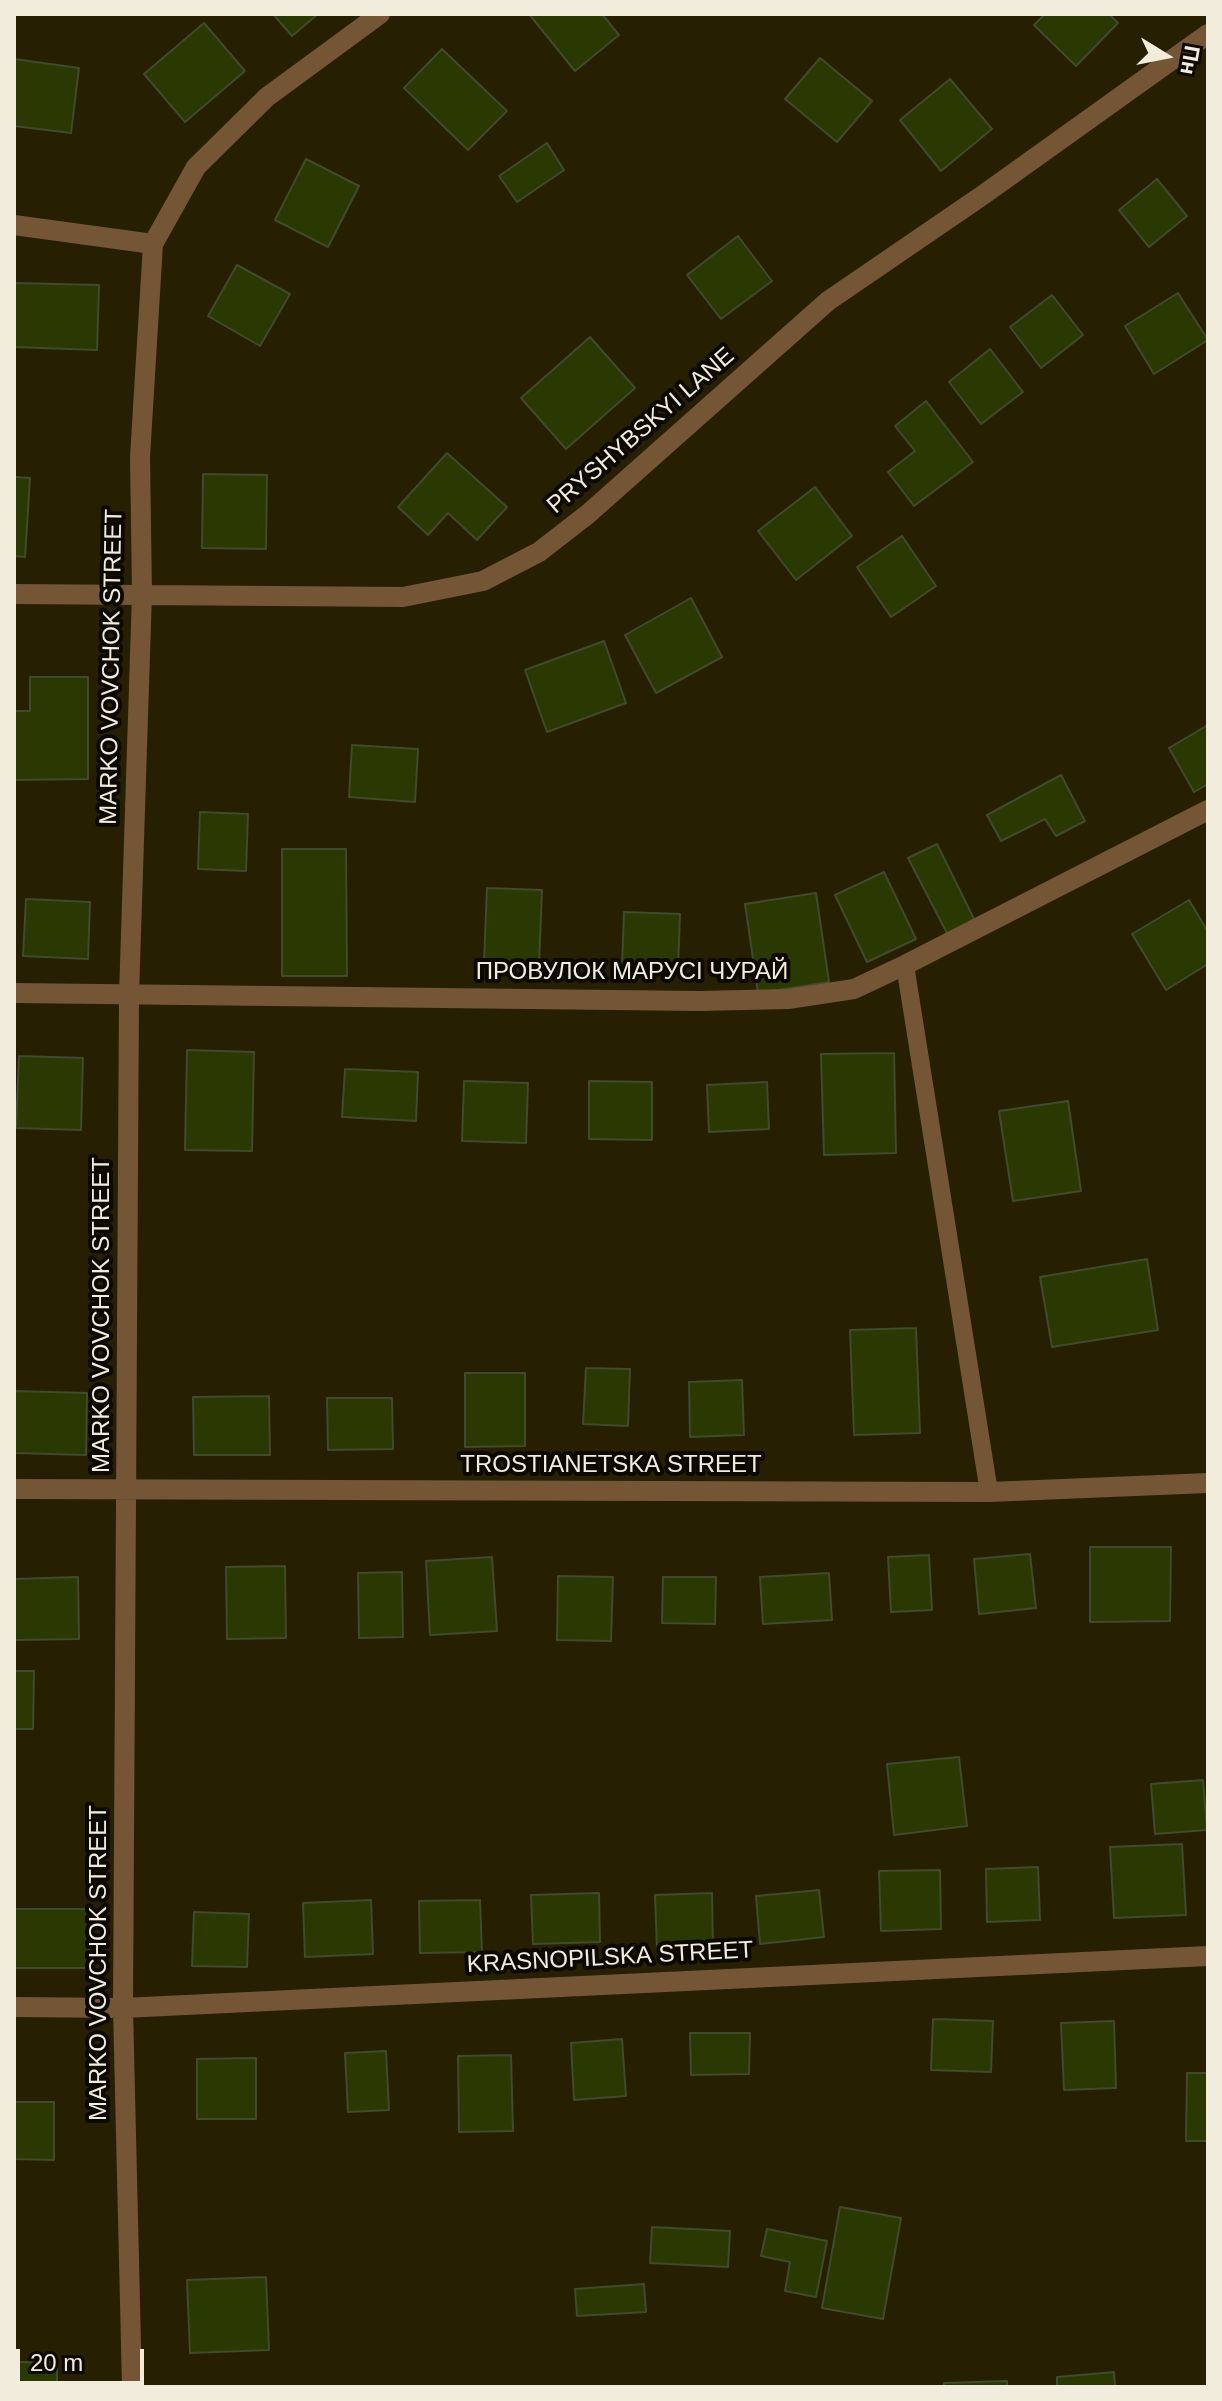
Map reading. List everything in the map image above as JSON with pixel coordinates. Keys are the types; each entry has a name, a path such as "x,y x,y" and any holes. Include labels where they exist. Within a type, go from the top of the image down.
{"street":[{"path":"14,225 153,244 196,167 267,97 380,14"},
{"name":"PRYSHYBSKYI LANE","path":"14,594 403,597 483,581 539,552 588,514 828,301 1208,34"},
{"name":"MARKO VOVCHOK STREET","path":"132,2387 123,2008 129,995 142,593 140,457 153,244"},
{"name":"ПРОВУЛОК МАРУСІ ЧУРАЙ","path":"14,993 699,1001 788,999 854,989 1208,810"},
{"name":"TROSTIANETSKA STREET","path":"14,1489 989,1492 1208,1483"},
{"name":"KRASNOPILSKA STREET","path":"14,2007 123,2008 1208,1956"}],"lane":[{"path":"905,965 989,1492"}],"building":[{"path":"273,14 318,14 292,36"},
{"path":"529,14 602,14 619,35 575,71"},
{"path":"1045,14 1109,14 1118,23 1076,66 1034,25"},
{"path":"204,23 245,71 185,122 144,74"},
{"path":"442,49 507,111 468,150 404,88"},
{"path":"820,58 872,101 837,142 785,99"},
{"path":"14,59 79,68 71,133 14,126"},
{"path":"950,79 992,129 941,171 900,120"},
{"path":"547,143 564,170 517,202 499,176"},
{"path":"306,159 359,186 328,247 275,220"},
{"path":"1157,179 1187,216 1149,247 1119,210"},
{"path":"738,236 772,281 721,319 687,275"},
{"path":"237,265 290,294 260,346 208,316"},
{"path":"15,283 99,285 97,350 14,347"},
{"path":"1178,293 1208,340 1154,374 1125,326"},
{"path":"1052,295 1083,335 1041,368 1010,327"},
{"path":"590,337 635,388 566,449 521,398"},
{"path":"990,349 1023,392 981,424 949,382"},
{"path":"926,401 973,462 914,506 888,472 915,451 895,426"},
{"path":"447,453 507,507 477,540 448,513 428,535 398,507"},
{"path":"203,474 267,475 266,549 202,548"},
{"path":"14,477 30,478 25,557 14,556"},
{"path":"815,487 852,536 796,580 758,531"},
{"path":"902,536 936,586 891,617 857,567"},
{"path":"691,598 722,657 656,693 625,635"},
{"path":"604,641 626,703 547,732 525,670"},
{"path":"30,677 88,677 88,779 14,780 14,711 30,711"},
{"path":"1208,725 1208,784 1194,792 1169,748"},
{"path":"352,745 418,749 415,802 349,797"},
{"path":"1061,775 1085,821 1056,836 1045,819 1001,841 987,815"},
{"path":"200,812 248,814 246,871 198,869"},
{"path":"937,844 976,923 949,937 908,858"},
{"path":"282,849 346,849 347,976 282,976"},
{"path":"884,872 916,939 867,962 835,895"},
{"path":"487,888 542,890 539,964 484,962"},
{"path":"816,893 829,982 758,993 745,904"},
{"path":"26,899 90,902 88,959 23,956"},
{"path":"1189,900 1208,932 1208,964 1166,990 1132,934"},
{"path":"624,912 680,914 678,969 622,967"},
{"path":"187,1050 254,1052 252,1151 185,1150"},
{"path":"894,1053 896,1153 824,1155 821,1054"},
{"path":"19,1056 83,1058 81,1130 16,1128"},
{"path":"345,1069 418,1072 416,1121 342,1117"},
{"path":"464,1081 528,1083 526,1143 462,1141"},
{"path":"589,1081 652,1082 652,1140 589,1139"},
{"path":"767,1082 769,1129 709,1132 707,1085"},
{"path":"1068,1101 1081,1191 1013,1201 999,1111"},
{"path":"1147,1259 1158,1330 1052,1347 1040,1277"},
{"path":"916,1328 920,1433 854,1435 850,1330"},
{"path":"586,1368 630,1369 628,1426 583,1424"},
{"path":"465,1373 525,1373 525,1446 465,1447"},
{"path":"742,1380 744,1435 690,1437 689,1382"},
{"path":"15,1391 87,1393 86,1455 14,1453"},
{"path":"269,1396 270,1455 194,1455 193,1397"},
{"path":"327,1398 392,1398 393,1449 328,1450"},
{"path":"1090,1547 1171,1547 1170,1621 1090,1622"},
{"path":"1030,1554 1036,1608 979,1614 974,1559"},
{"path":"929,1555 932,1610 891,1612 888,1557"},
{"path":"492,1557 497,1631 430,1635 426,1561"},
{"path":"285,1566 286,1638 227,1639 226,1567"},
{"path":"402,1572 403,1637 359,1638 358,1573"},
{"path":"829,1573 832,1620 763,1624 760,1577"},
{"path":"558,1576 613,1577 611,1641 557,1640"},
{"path":"78,1577 79,1639 14,1640 14,1579"},
{"path":"663,1577 716,1577 715,1624 662,1623"},
{"path":"14,1671 34,1671 33,1729 14,1729"},
{"path":"959,1757 967,1826 894,1835 887,1764"},
{"path":"1203,1780 1207,1830 1155,1834 1151,1784"},
{"path":"1182,1844 1186,1915 1114,1918 1110,1847"},
{"path":"1038,1867 1040,1920 987,1922 986,1869"},
{"path":"940,1870 941,1929 881,1931 879,1871"},
{"path":"819,1890 824,1937 760,1944 756,1896"},
{"path":"599,1893 600,1942 533,1944 531,1895"},
{"path":"712,1893 713,1948 657,1949 655,1895"},
{"path":"371,1900 373,1954 305,1957 303,1903"},
{"path":"480,1900 482,1952 420,1953 419,1901"},
{"path":"14,1909 89,1909 89,1968 14,1968"},
{"path":"194,1912 249,1914 247,1967 192,1966"},
{"path":"933,2019 993,2021 991,2072 931,2070"},
{"path":"1114,2021 1116,2088 1064,2090 1061,2023"},
{"path":"690,2033 750,2033 749,2074 691,2075"},
{"path":"622,2039 626,2096 574,2100 571,2043"},
{"path":"386,2051 389,2110 348,2112 345,2053"},
{"path":"511,2055 513,2131 459,2132 458,2056"},
{"path":"256,2058 256,2119 197,2119 197,2059"},
{"path":"1187,2073 1208,2073 1208,2141 1186,2141"},
{"path":"14,2102 54,2102 54,2160 14,2159"},
{"path":"840,2207 901,2218 883,2319 822,2308"},
{"path":"652,2227 730,2231 728,2267 650,2263"},
{"path":"767,2229 827,2241 816,2297 785,2291 790,2262 761,2256"},
{"path":"266,2277 269,2350 190,2353 187,2280"},
{"path":"644,2284 646,2312 577,2316 575,2289"},
{"path":"14,2362 57,2362 57,2387 14,2387"},
{"path":"1114,2372 1115,2387 1057,2387 1057,2377"},
{"path":"1007,2381 1007,2387 944,2387 944,2383"}]}
